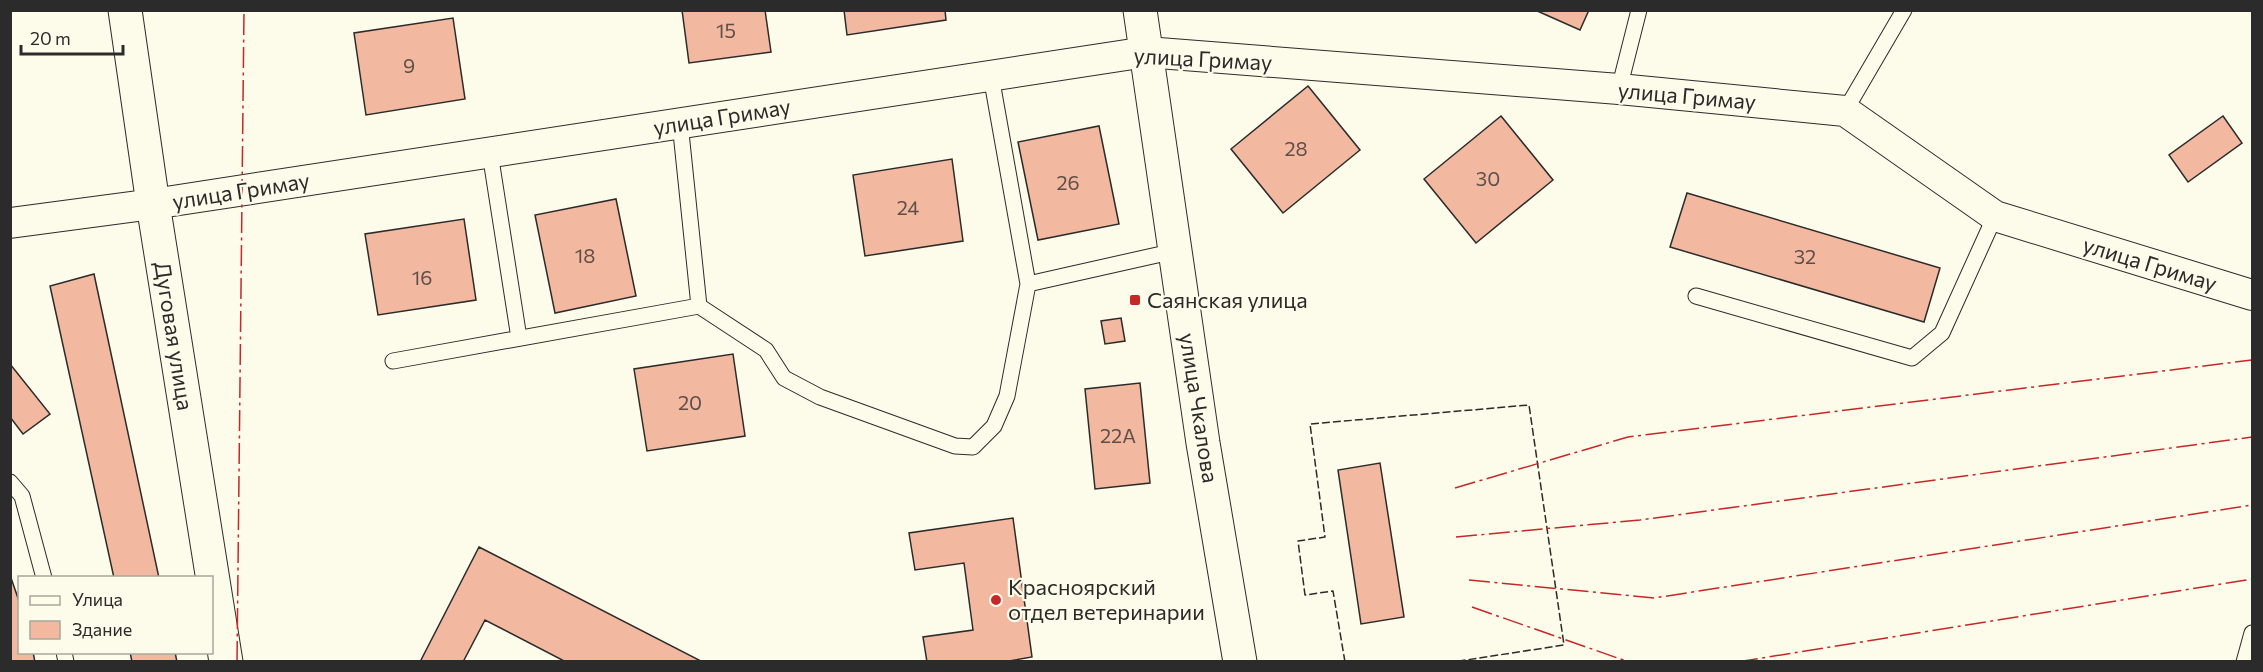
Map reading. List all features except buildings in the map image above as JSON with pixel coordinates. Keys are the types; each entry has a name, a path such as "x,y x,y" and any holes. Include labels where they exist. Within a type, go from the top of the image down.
{"main road":[{"name":"Дуговая улица","path":"124,10 212,576"},
{"name":"улица Чкалова","path":"1140,10 1203,443 1240,662"},
{"name":"Дуговая улица","path":"213,580 226,662"}],"street":[{"name":"улица Гримау","path":"10,223 153,204 1146,52 1619,89 1845,111 1995,216 2253,295"}],"lane":[{"path":"1619,89 1639,10"},
{"path":"1845,111 1904,10"},
{"path":"393,362 699,306 766,350 784,378 820,397 956,446 973,447 994,426 1007,396 1028,284 991,76"},
{"path":"680,123 699,306"},
{"path":"490,153 519,338"},
{"path":"1696,296 1912,358 1942,333 1995,216"},
{"path":"1028,284 1175,251"},
{"path":"10,482 22,496 43,576"},
{"path":"2244,662 2253,633"}],"fence":[{"path":"1345,662 1333,591 1305,595 1298,541 1325,537 1310,424 1529,405 1564,645 1453,662"}],"power":[{"path":"237,662 244,10"},
{"path":"1455,488 1628,437 2252,360"},
{"path":"1456,537 1640,520 2252,437"},
{"path":"1469,580 1654,598 2252,505"},
{"path":"1737,662 2252,579"},
{"path":"1472,607 1629,662"}],"place":[{"name":"Саянская улица","path":"1135,300"},
{"name":"Красноярский отдел ветеринарии","path":"996,600"}]}
